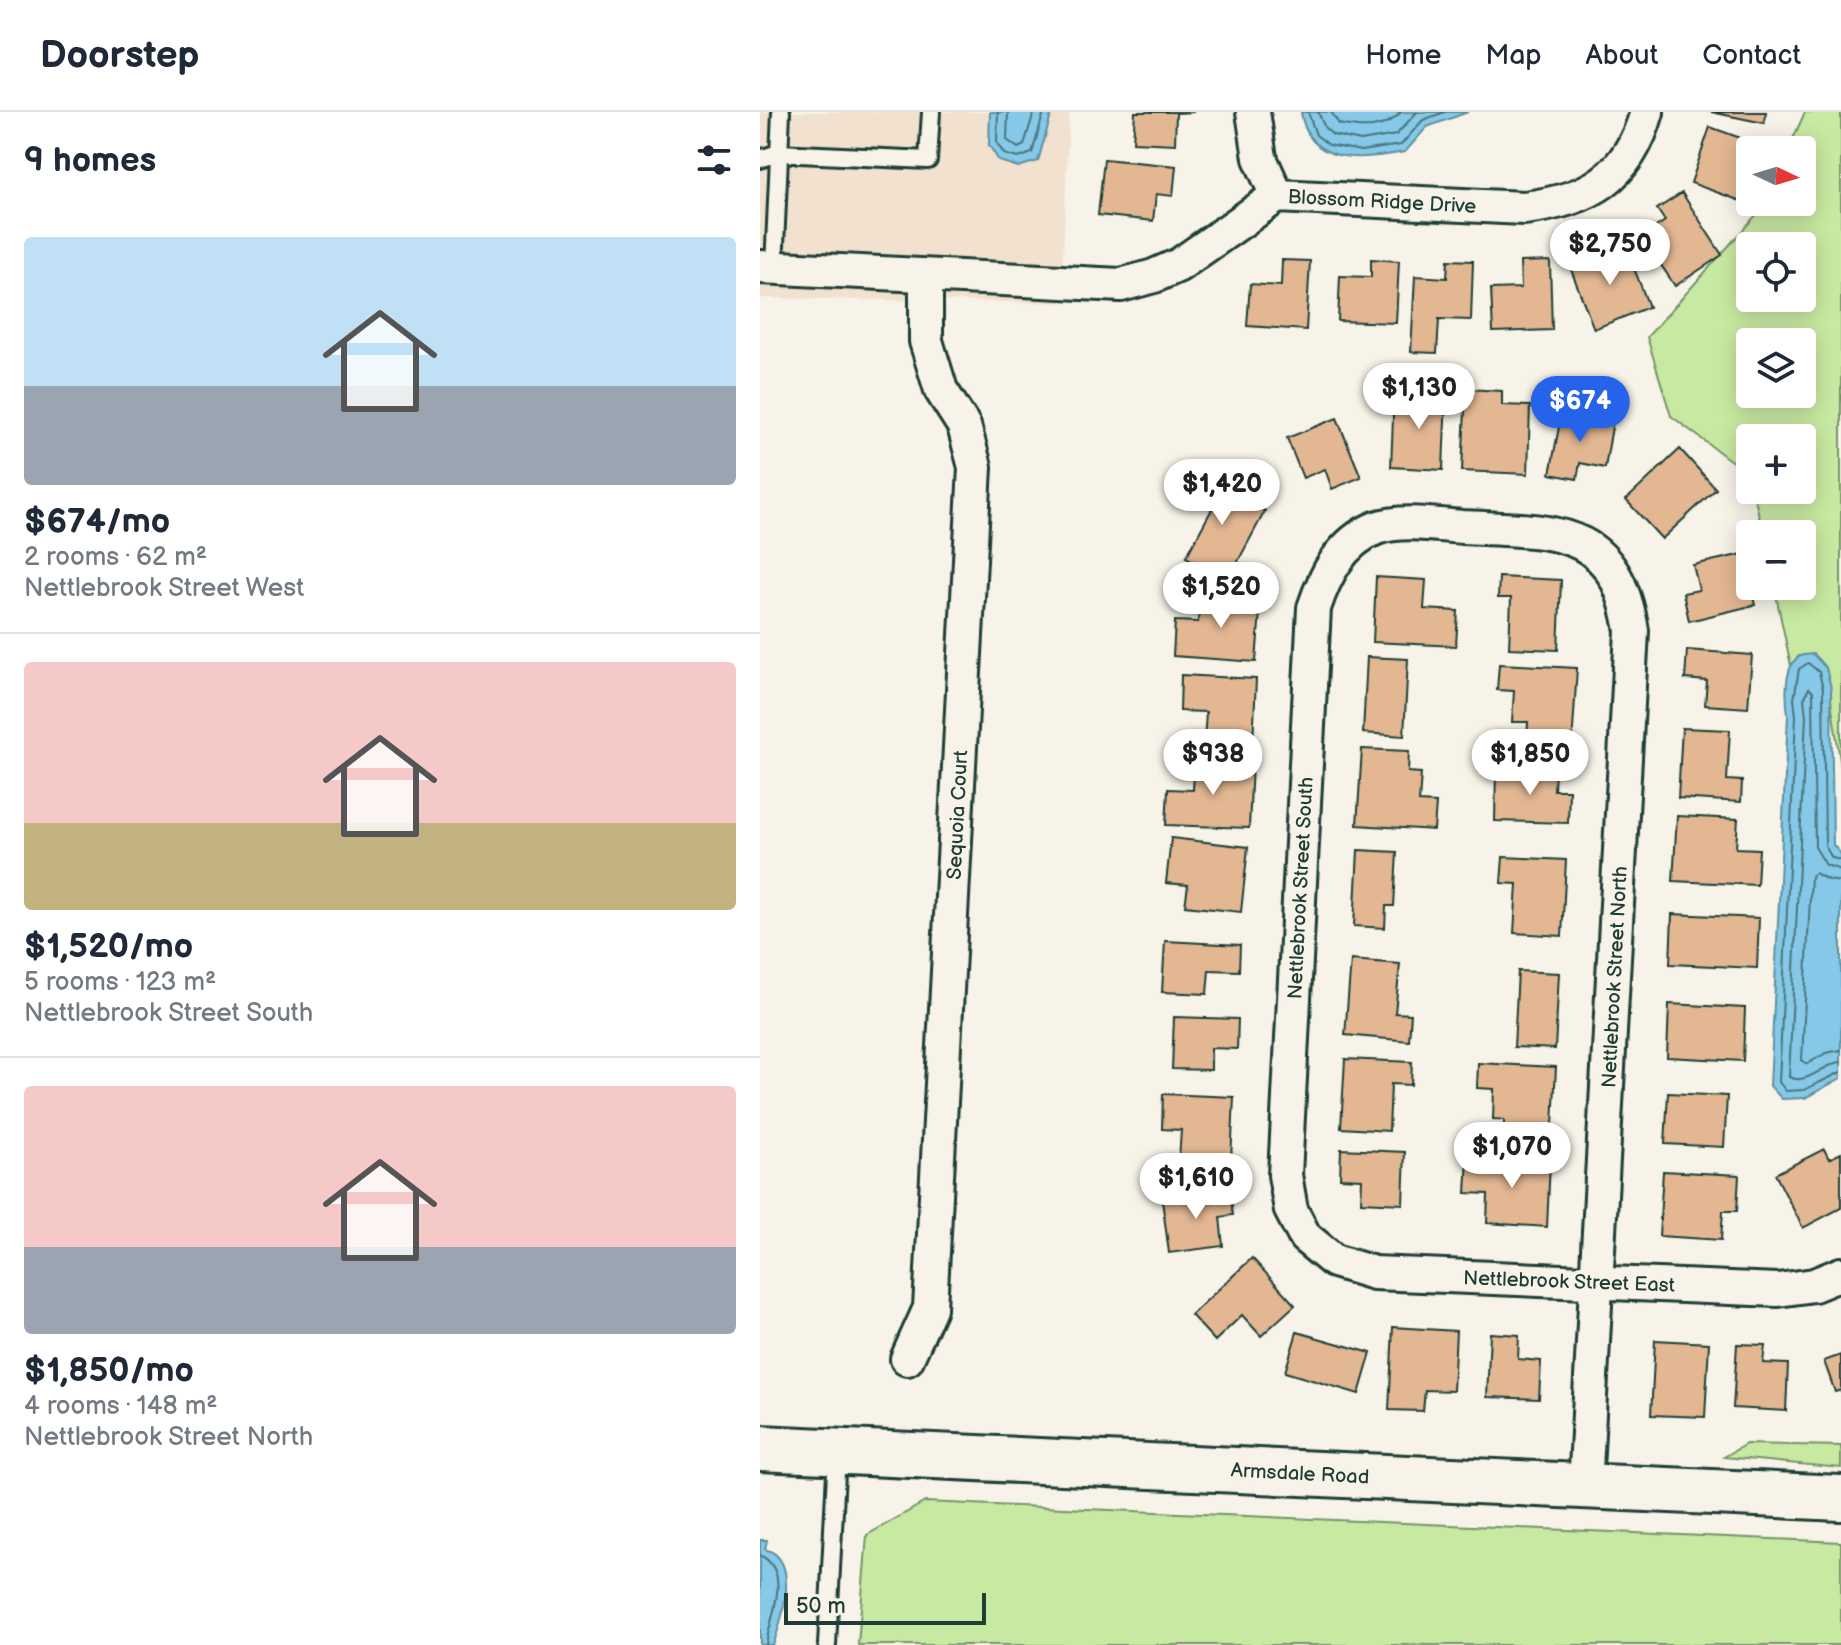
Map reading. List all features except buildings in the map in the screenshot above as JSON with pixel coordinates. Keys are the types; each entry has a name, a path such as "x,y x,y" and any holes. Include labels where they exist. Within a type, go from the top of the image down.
{"street":[{"path":"1253,112 1260,158 1277,196"},
{"name":"Blossom Ridge Drive","path":"767,268 1121,285 1179,265 1277,196 1524,208 1555,204 1580,196 1603,184 1625,163 1640,138 1647,112"},
{"name":"Sequoia Court","path":"907,1359 930,1308 975,467 964,426 941,390 926,341 926,276"},
{"name":"Nettlebrook Street North","path":"1349,545 1378,527 1418,524 1555,532 1586,545 1612,568 1627,598 1632,631 1585,1487"},
{"name":"Nettlebrook Street South","path":"1305,1237 1291,1210 1285,1175 1314,608 1325,576 1349,545"},
{"name":"Nettlebrook Street East","path":"1305,1237 1334,1261 1374,1273 1778,1290 1814,1285 1841,1274"},
{"name":"Armsdale Road","path":"760,1448 1841,1498"}],"lane":[{"path":"767,268 781,112"},
{"path":"760,159 778,153 928,160 931,112"},
{"path":"827,1645 837,1452"}],"shaded area":[{"path":"760,112 1069,112 1061,303 760,298"}],"green space":[{"path":"1805,112 1841,112 1841,767 1826,668 1799,656 1791,666 1777,600 1816,600 1816,520 1760,520 1756,504 1816,504 1816,424 1736,424 1736,465 1671,416 1647,337 1736,238 1736,312 1816,312 1816,232 1741,232 1755,216 1816,216 1816,136 1794,136"},
{"path":"1746,1444 1841,1446 1841,1468 1724,1457"},
{"path":"925,1502 1841,1542 1841,1645 858,1645 867,1535"}],"water":[{"path":"990,112 1052,112 1038,161 1018,167 999,161 989,145"},
{"path":"1301,112 1468,112 1427,127 1405,152 1356,157 1340,156 1315,143 1306,130"},
{"path":"1813,654 1826,668 1831,688 1833,845 1841,854 1841,1078 1805,1098 1782,1099 1770,1086 1787,683 1795,661 1802,655"},
{"path":"760,1540 767,1540 765,1549 776,1555 786,1577 784,1606 773,1645 760,1645"}]}
